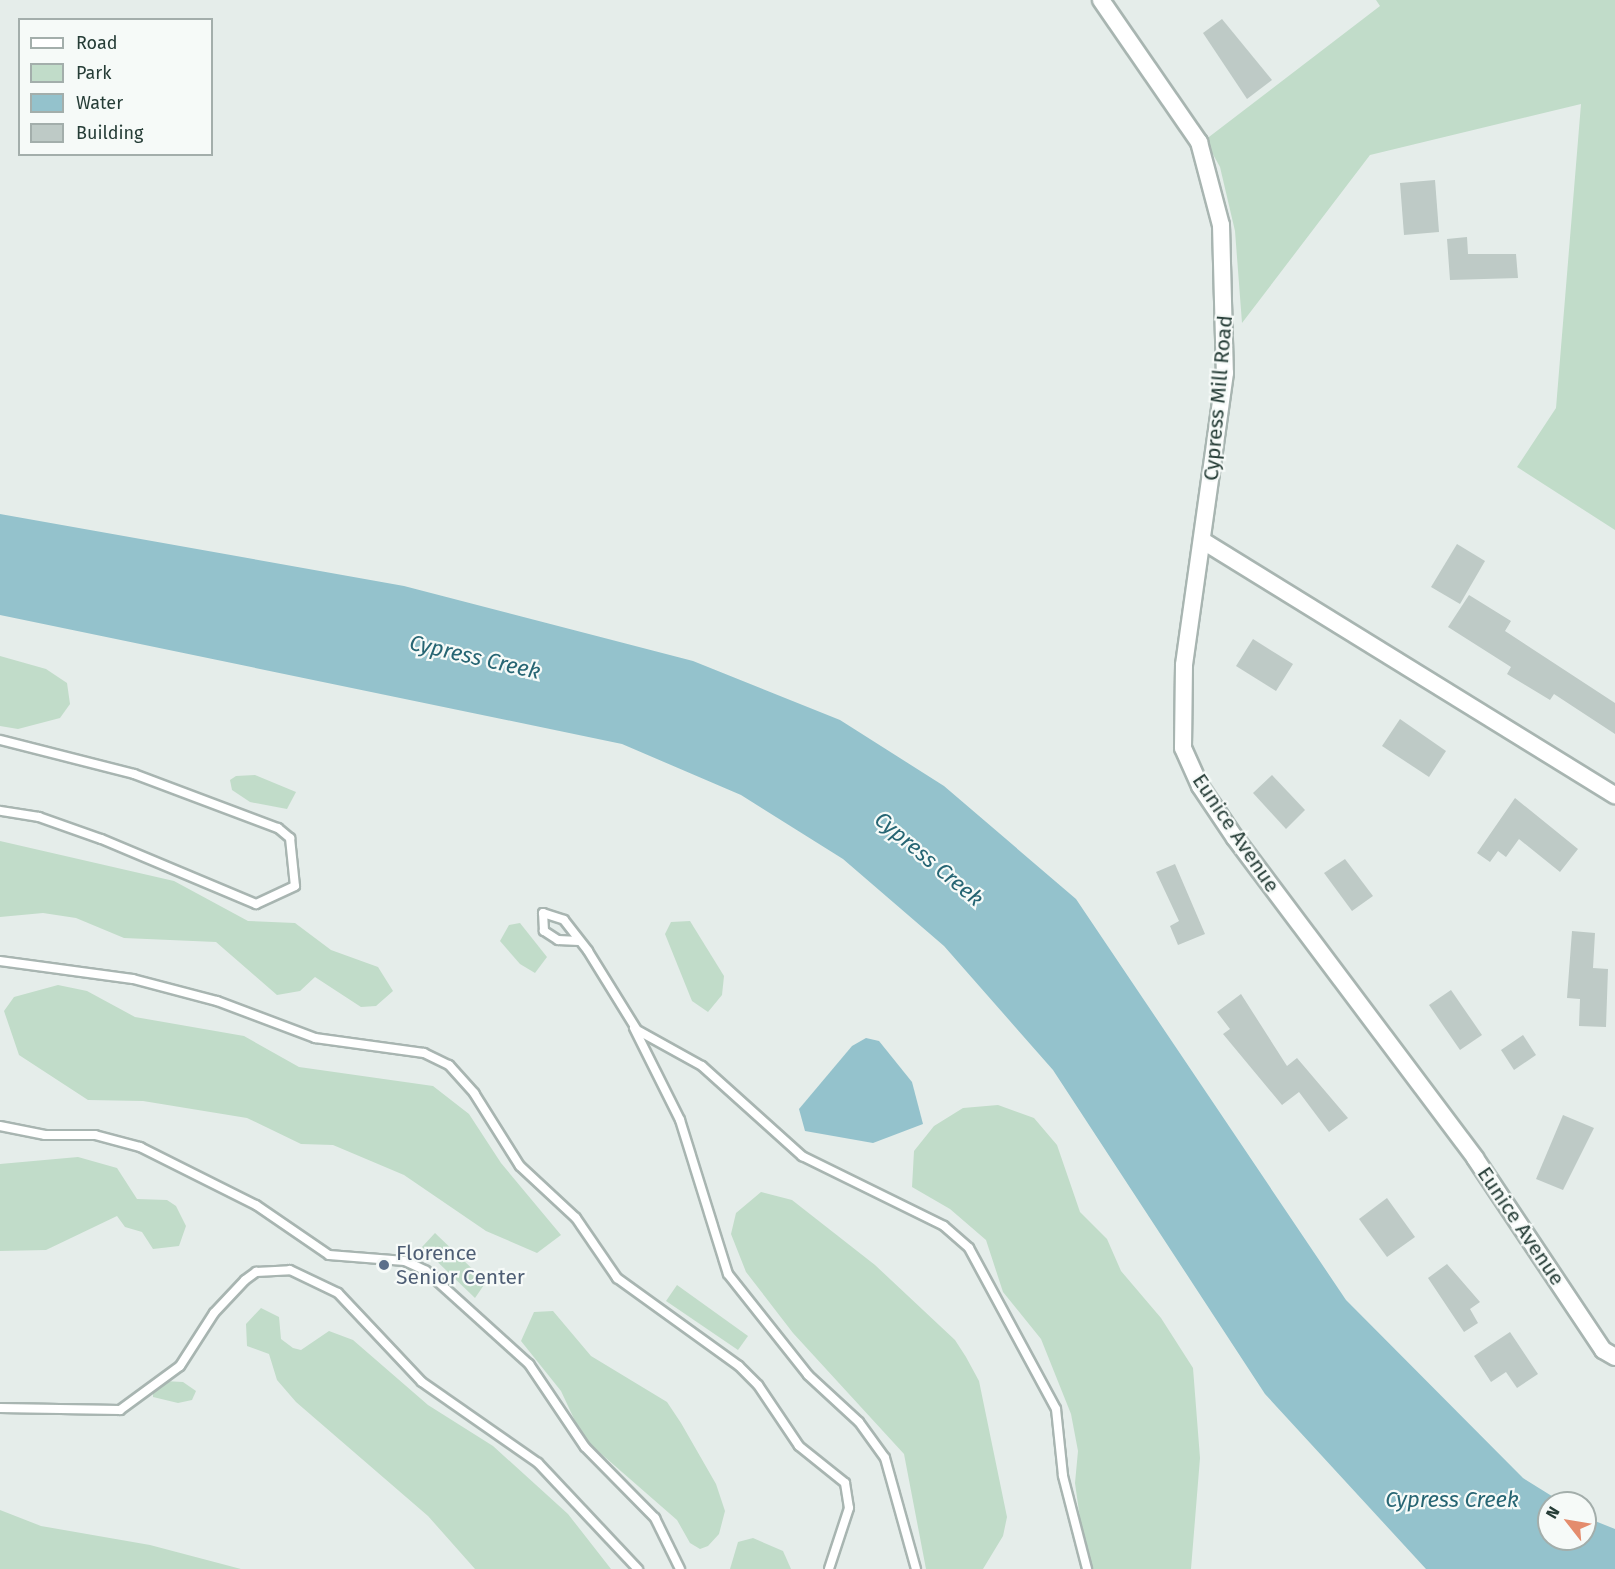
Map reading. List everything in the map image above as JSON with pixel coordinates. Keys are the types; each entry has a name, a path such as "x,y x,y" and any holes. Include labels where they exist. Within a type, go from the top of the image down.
{"street":[{"name":"Cypress Mill Road","path":"1101,0 1178,105 1214,183 1227,330 1203,541"},
{"path":"1203,541 1615,795"},
{"name":"Eunice Avenue","path":"1203,541 1180,727 1200,786 1475,1158 1603,1350 1615,1357"}],"lane":[{"path":"0,740 134,774 278,828 290,838 295,886 256,904 101,839 39,817 0,811"},
{"path":"579,940 558,940 544,931 543,913 560,916 579,940 631,1022 680,1120 728,1274 813,1380 859,1422 880,1450 896,1486 916,1569"},
{"path":"0,961 133,979 217,1001 315,1038 424,1053 449,1065 474,1093 520,1166 576,1218 617,1278 739,1366 758,1384 800,1446 845,1483 849,1508 830,1569"},
{"path":"631,1022 702,1066 802,1156 944,1226 969,1248 1056,1409 1066,1492 1087,1569"},
{"path":"0,1126 45,1135 95,1135 140,1147 256,1205 330,1255 405,1261 426,1271 529,1364 585,1448 655,1518 680,1569"},
{"path":"0,1408 120,1410 180,1366 214,1313 245,1280 256,1272 290,1270 338,1293 422,1382 538,1463 638,1569"}],"green space":[{"path":"1376,0 1615,0 1615,530 1517,467 1556,408 1581,104 1370,155 1242,323 1235,231 1220,167 1205,140 1380,6"},
{"path":"0,656 46,669 67,683 70,704 60,718 18,729 0,726"},
{"path":"255,775 296,792 287,809 250,802 232,790 230,780 236,776"},
{"path":"0,841 174,881 248,921 295,923 331,950 378,967 393,991 376,1006 361,1007 315,977 300,991 277,995 216,942 124,938 76,918 43,913 0,917"},
{"path":"690,921 724,976 722,995 708,1012 692,1001 665,934 671,922"},
{"path":"520,923 547,957 535,973 520,964 500,941 509,925"},
{"path":"58,985 87,991 135,1017 244,1036 299,1067 433,1086 469,1114 501,1163 561,1235 537,1253 486,1231 404,1175 333,1145 301,1144 247,1118 143,1101 88,1100 19,1055 4,1011 14,997"},
{"path":"998,1105 1034,1118 1057,1145 1080,1212 1107,1239 1121,1271 1161,1318 1193,1368 1200,1458 1191,1569 1087,1569 1075,1483 1078,1451 1071,1414 1041,1339 1003,1292 986,1240 950,1209 912,1187 914,1151 934,1126 963,1108"},
{"path":"78,1157 117,1168 137,1199 167,1200 176,1206 186,1226 179,1246 153,1249 142,1232 125,1227 117,1216 46,1250 0,1251 0,1164"},
{"path":"761,1192 792,1200 875,1265 955,1340 966,1357 979,1381 1007,1517 1003,1536 983,1569 926,1569 904,1454 793,1333 746,1272 731,1234 736,1213"},
{"path":"435,1233 486,1282 475,1298 422,1247"},
{"path":"677,1285 748,1336 738,1350 666,1301"},
{"path":"261,1308 279,1317 281,1339 293,1348 301,1350 329,1331 353,1340 428,1405 493,1446 568,1514 611,1569 475,1569 428,1516 296,1402 277,1380 269,1354 247,1346 246,1324"},
{"path":"553,1311 591,1356 667,1402 681,1423 716,1484 725,1511 719,1534 708,1546 700,1549 690,1543 677,1520 583,1438 561,1391 521,1341 534,1312"},
{"path":"164,1381 183,1382 196,1391 192,1400 178,1403 153,1397 153,1388"},
{"path":"0,1510 41,1526 150,1545 241,1569 0,1569"},
{"path":"753,1538 783,1551 791,1569 730,1569 738,1542"}],"water":[{"name":"Cypress Creek","path":"0,514 404,586 693,661 840,720 944,786 1076,899 1346,1300 1523,1478 1544,1491 1537,1491 1537,1551 1597,1551 1597,1522 1615,1529 1615,1569 1426,1569 1265,1394 1053,1070 944,946 843,859 741,795 622,744 0,615"},
{"path":"866,1038 879,1041 912,1082 923,1124 873,1143 805,1131 799,1109 852,1046"}],"building":[{"path":"1222,19 1272,80 1247,99 1203,33"},
{"path":"1435,180 1439,232 1404,235 1400,183"},
{"path":"1467,237 1468,254 1516,254 1518,278 1450,280 1447,239"},
{"path":"1457,544 1485,561 1460,604 1431,587"},
{"path":"1469,595 1511,621 1505,631 1615,703 1615,734 1554,694 1550,700 1507,674 1511,667 1448,627"},
{"path":"1253,639 1293,664 1276,691 1236,666"},
{"path":"1400,719 1446,751 1429,777 1382,746"},
{"path":"1272,775 1305,810 1286,829 1253,793"},
{"path":"1515,798 1578,849 1560,872 1519,839 1506,857 1498,851 1490,862 1477,853"},
{"path":"1345,859 1373,896 1352,911 1324,873"},
{"path":"1175,864 1205,934 1178,945 1170,926 1179,921 1156,872"},
{"path":"1572,931 1595,933 1593,968 1608,969 1606,1027 1579,1026 1580,999 1567,998"},
{"path":"1451,990 1482,1035 1460,1050 1429,1005"},
{"path":"1241,994 1287,1066 1297,1058 1348,1118 1329,1132 1299,1092 1282,1105 1223,1034 1230,1029 1217,1012"},
{"path":"1523,1035 1536,1055 1514,1070 1501,1050"},
{"path":"1563,1115 1594,1128 1563,1190 1536,1179"},
{"path":"1387,1198 1415,1237 1387,1257 1359,1219"},
{"path":"1447,1264 1480,1302 1470,1309 1478,1323 1464,1332 1428,1278"},
{"path":"1510,1332 1538,1374 1517,1388 1506,1372 1491,1382 1474,1356"}],"place":[{"name":"Florence Senior Center","path":"384,1265"}]}
